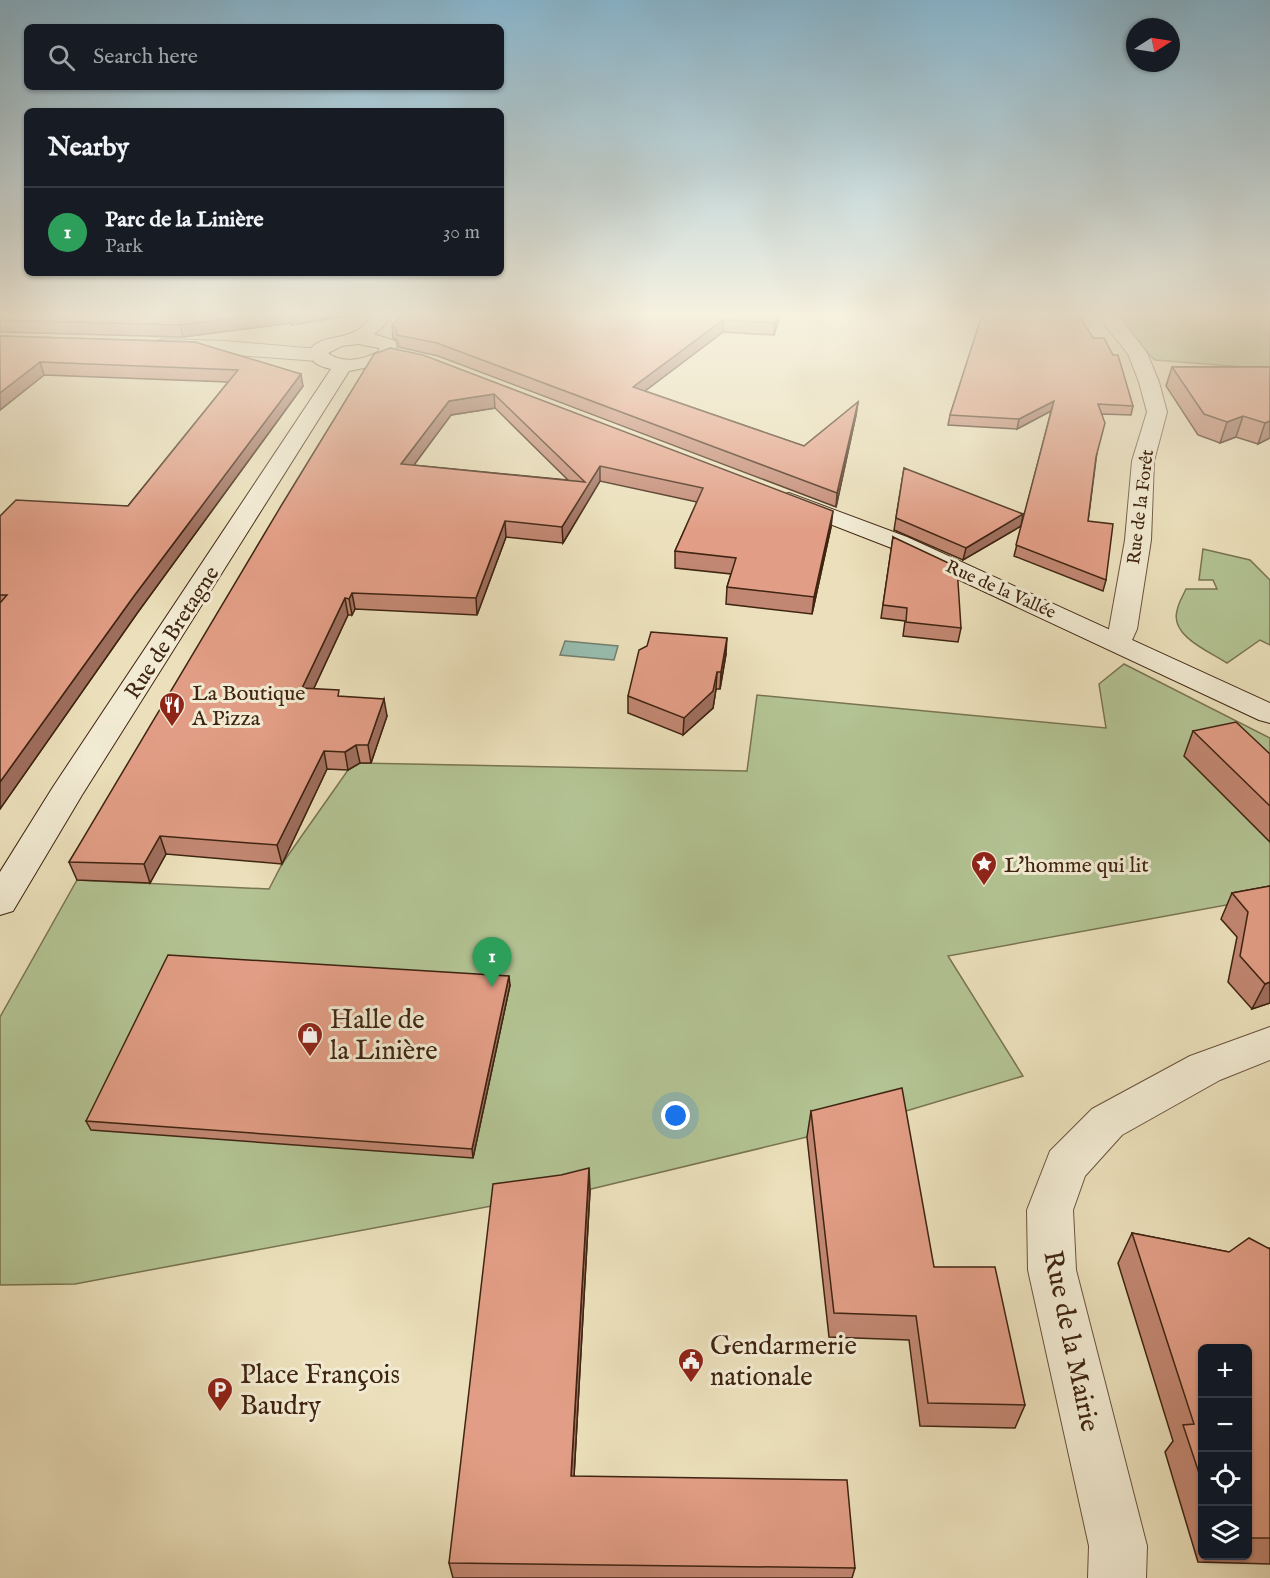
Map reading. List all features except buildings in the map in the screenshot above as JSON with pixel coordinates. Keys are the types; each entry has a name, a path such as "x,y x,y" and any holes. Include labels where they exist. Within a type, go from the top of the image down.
{"street":[{"name":"Rue de Bretagne","path":"0,902 312,386"},
{"name":"Rue de la Forêt","path":"1118,643 1123,629 1138,540 1143,461 1157,412 1156,386"},
{"name":"Rue de la Vallée","path":"772,493 898,542 1270,714"},
{"name":"Rue de la Mairie","path":"1118,1578 1118,1546 1052,1270 1050,1210 1066,1165 1107,1122 1205,1068 1270,1043"}],"green space":[{"path":"1203,549 1250,560 1270,580 1270,645 1260,640 1227,663 1193,642 1179,628 1176,620 1177,611 1186,589 1217,589 1213,580 1199,580"},
{"path":"1124,664 1270,738 1270,788 1185,756 1270,842 1270,897 948,956 1023,1076 896,1114 562,1196 497,1205 75,1284 0,1285 0,1017 77,880 269,889 282,864 348,770 359,763 747,771 757,695 1106,728 1099,684"}],"water":[{"path":"565,641 618,646 614,660 560,655"}],"place":[{"name":"La Boutique A Pizza","path":"172,728"},
{"name":"L'homme qui lit","path":"984,887"},
{"name":"Parc de la Linière","path":"492,987"},
{"name":"Halle de la Linière","path":"310,1058"},
{"name":"Gendarmerie nationale","path":"691,1384"},
{"name":"Place François Baudry","path":"220,1413"}]}
